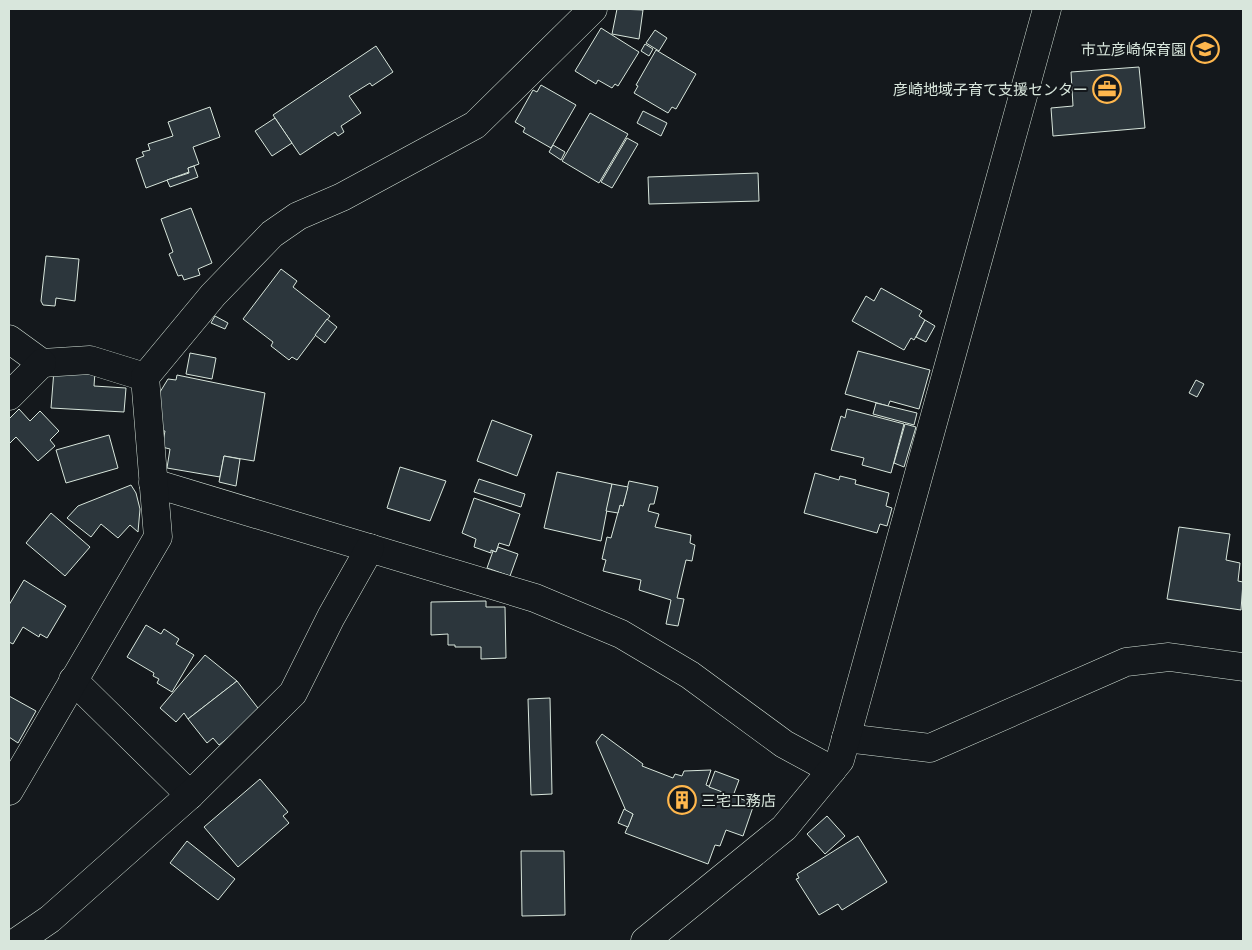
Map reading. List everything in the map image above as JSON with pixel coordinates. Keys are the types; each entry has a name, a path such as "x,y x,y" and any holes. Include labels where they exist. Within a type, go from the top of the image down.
{"street":[{"path":"9,790 158,537 145,376 213,295 272,234 298,216 351,192 475,125 593,9"},
{"path":"646,941 784,828 840,760 1047,9"},
{"path":"9,339 42,363 90,360 145,376"},
{"path":"9,396 42,363"},
{"path":"153,483 535,598 621,634 690,674 784,744 832,770"},
{"path":"18,941 50,919 190,795 293,693 331,618 370,548"},
{"path":"846,738 930,748 1126,662 1169,657 1243,667"},
{"path":"74,680 190,795"},
{"path":"9,919 10,941"}],"building":[{"path":"617,9 643,10 639,39 612,34"},
{"path":"601,28 639,52 618,86 615,84 612,88 598,80 596,84 575,71"},
{"path":"655,30 667,38 659,51 646,43"},
{"path":"645,44 653,49 649,56 641,51"},
{"path":"376,46 393,72 372,86 370,83 349,96 361,113 341,126 344,132 338,136 335,132 300,155 273,115"},
{"path":"656,50 696,74 676,109 672,107 668,113 634,93 638,86 636,85"},
{"name":"彦崎地域子育て支援センター","path":"1139,67 1145,128 1053,136 1051,108 1073,106 1071,72"},
{"path":"541,85 576,105 551,148 523,132 525,128 515,122 533,90 537,92"},
{"path":"210,107 220,137 193,147 199,164 188,168 189,172 146,188 136,159 144,156 142,152 150,150 148,144 173,136 168,122"},
{"path":"643,111 667,123 661,136 637,123"},
{"path":"590,113 628,134 599,183 562,161"},
{"path":"275,118 292,143 272,156 255,131"},
{"path":"627,138 638,144 612,188 601,182"},
{"path":"553,145 565,152 561,160 549,152"},
{"path":"194,166 198,177 170,187 167,180 189,173 188,168"},
{"path":"758,173 759,201 649,204 648,177"},
{"path":"191,208 212,263 198,269 200,275 184,280 182,275 178,276 169,254 173,252 161,219"},
{"path":"46,256 79,259 75,301 56,298 55,306 43,305 41,301"},
{"path":"281,269 297,281 293,287 330,316 297,360 292,357 289,360 271,346 273,342 243,319"},
{"path":"881,288 922,311 919,316 925,320 914,340 911,338 904,350 852,321 866,296 874,301"},
{"path":"215,316 228,323 225,329 211,323"},
{"path":"327,319 337,327 325,343 315,335"},
{"path":"925,320 935,326 926,342 916,337"},
{"path":"858,351 930,370 919,409 890,401 888,406 845,394"},
{"path":"190,353 216,358 212,379 186,374"},
{"path":"54,370 95,372 94,386 126,388 124,412 51,408"},
{"path":"177,375 265,393 254,461 224,456 220,477 167,468 170,449 162,447 165,431 159,430 156,415 160,392 168,379 176,380"},
{"path":"1196,380 1204,384 1197,397 1189,393"},
{"path":"876,403 917,413 914,425 873,414"},
{"path":"19,409 30,421 40,411 59,431 50,440 55,446 38,461 16,437 9,444 9,419"},
{"path":"847,409 904,424 891,473 862,465 864,458 831,450 841,416 845,418"},
{"path":"492,420 532,435 517,476 477,461"},
{"path":"905,424 916,427 904,467 894,463"},
{"path":"109,435 118,468 66,483 56,450"},
{"path":"224,456 240,459 236,486 219,482"},
{"path":"400,467 446,481 430,521 387,508"},
{"path":"557,472 612,484 601,541 544,528"},
{"path":"815,473 839,480 840,476 856,480 855,484 889,493 886,506 892,508 887,526 880,524 877,533 804,513"},
{"path":"479,479 525,494 521,507 474,492"},
{"path":"629,481 658,487 654,504 650,504 648,511 659,514 655,527 691,535 690,543 695,545 692,561 686,560 677,598 684,599 678,626 666,624 671,600 639,590 641,580 603,571 606,560 602,559 607,537 611,538 620,505 623,506"},
{"path":"612,484 628,487 623,506 620,505 618,513 606,511"},
{"path":"131,485 136,493 140,509 138,532 130,525 118,538 101,524 91,537 67,518 78,506"},
{"path":"474,498 520,514 509,546 499,543 496,552 491,550 491,553 474,547 476,539 462,533"},
{"path":"51,513 90,547 65,576 26,543"},
{"path":"1179,527 1230,534 1226,560 1240,563 1238,581 1243,582 1241,610 1167,599"},
{"path":"498,547 518,554 510,576 487,568 493,551 496,552"},
{"path":"24,580 66,606 47,638 40,634 39,637 23,627 13,644 9,642 9,605"},
{"path":"486,601 486,607 505,607 506,658 481,659 481,647 455,647 455,645 448,645 448,634 431,635 431,602"},
{"path":"146,625 161,634 164,629 179,639 176,644 194,655 172,692 157,683 159,679 153,676 154,673 127,657"},
{"path":"205,655 237,681 188,719 184,713 176,722 160,708"},
{"path":"237,681 261,712 219,745 213,738 207,743 188,719"},
{"path":"9,696 36,711 18,743 9,737"},
{"path":"550,698 552,794 531,795 528,699"},
{"name":"三宅工務店","path":"602,734 643,764 642,766 673,778 675,774 682,776 684,771 711,770 706,785 754,804 743,836 726,830 720,846 715,845 708,864 625,833 633,814 626,811 596,742"},
{"path":"715,771 739,780 733,796 709,787"},
{"path":"260,779 288,812 283,816 289,823 238,867 204,827"},
{"path":"624,809 633,814 628,827 618,823"},
{"path":"827,816 845,836 825,854 807,834"},
{"path":"858,836 887,882 842,910 838,904 819,915 796,879 799,878 797,874"},
{"path":"187,841 235,879 218,900 170,863"},
{"path":"521,851 564,851 565,915 522,916"}],"place":[{"name":"市立彦崎保育園","path":"1205,49"},
{"name":"彦崎地域子育て支援センター","path":"1107,89"},
{"name":"三宅工務店","path":"682,800"}]}
